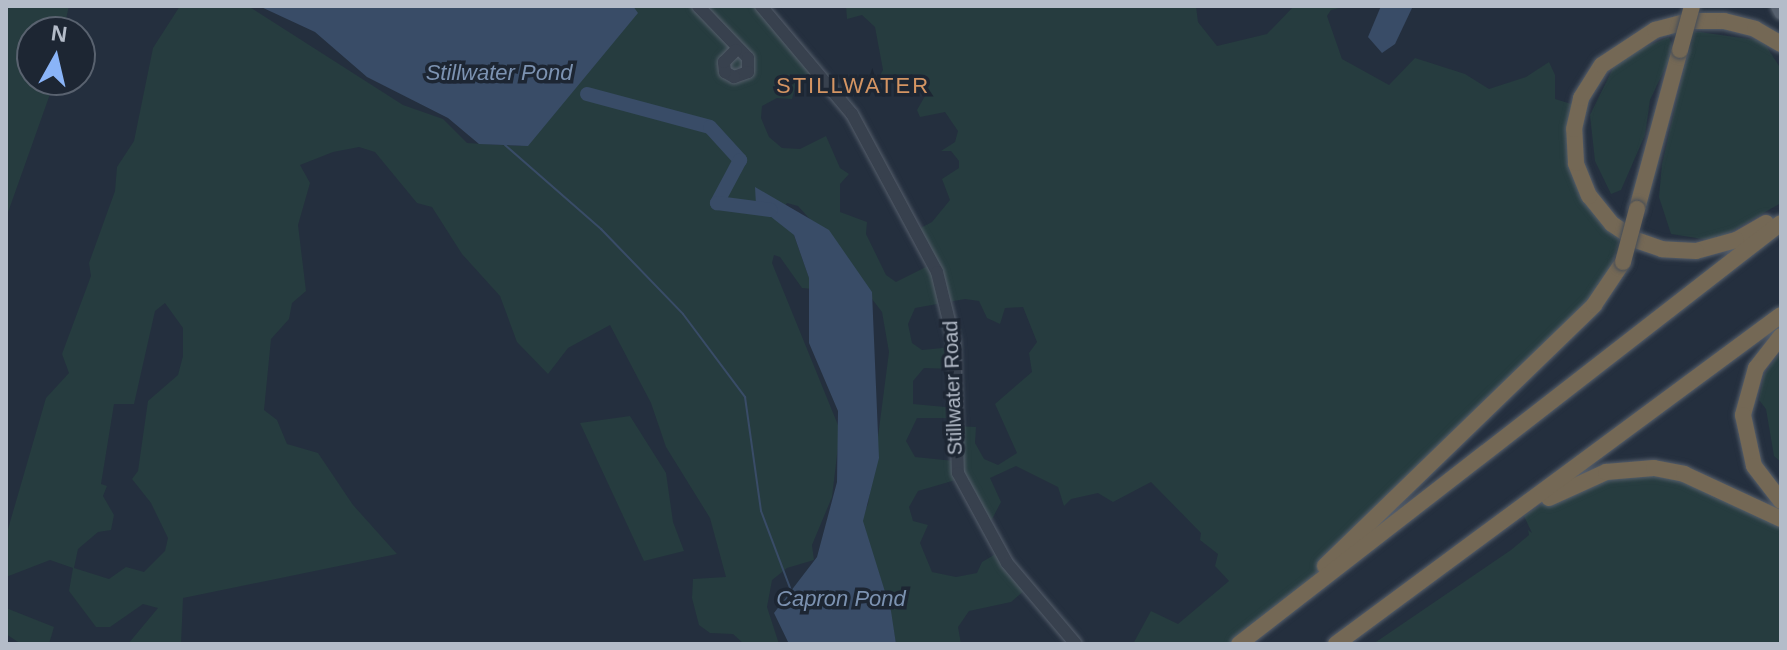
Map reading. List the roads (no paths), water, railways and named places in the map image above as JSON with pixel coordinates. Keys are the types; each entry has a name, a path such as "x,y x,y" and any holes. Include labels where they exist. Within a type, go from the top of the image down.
{"highway":[{"path":"1241,643 1606,292 1623,262 1692,6"},
{"path":"1781,44 1755,29 1715,21 1680,23 1646,33 1615,53 1592,77 1579,105 1573,147 1580,179 1594,204 1619,230 1653,247 1687,251 1715,247 1781,214"},
{"path":"1241,643 1781,223"},
{"path":"1336,644 1781,315"},
{"path":"1781,336 1756,368 1743,415 1754,466 1781,501"},
{"path":"1482,537 1580,481 1640,468 1684,474 1781,519"}],"main road":[{"path":"1778,6 1781,12"}],"street":[{"path":"698,6 736,50"},
{"name":"Stillwater Road","path":"761,6 852,114 937,272 954,341 958,473 1007,563 1076,644"}],"water":[{"name":"Stillwater Pond","path":"259,6 633,6 638,13 528,146 479,144 448,118 367,77 315,32"},
{"path":"1381,6 1413,6 1395,44 1382,53 1368,37"},
{"name":"Capron Pond","path":"755,187 829,230 872,292 879,458 863,521 891,611 896,644 789,644 774,613 817,557 837,482 838,411 809,343 809,278 794,235 756,205"}],"waterway":[{"path":"587,94 710,127 740,160 717,203 771,210"},
{"path":"505,145 601,229 683,314 745,397 761,511 792,593"}],"district":[{"name":"STILLWATER","path":"853,86"}]}
